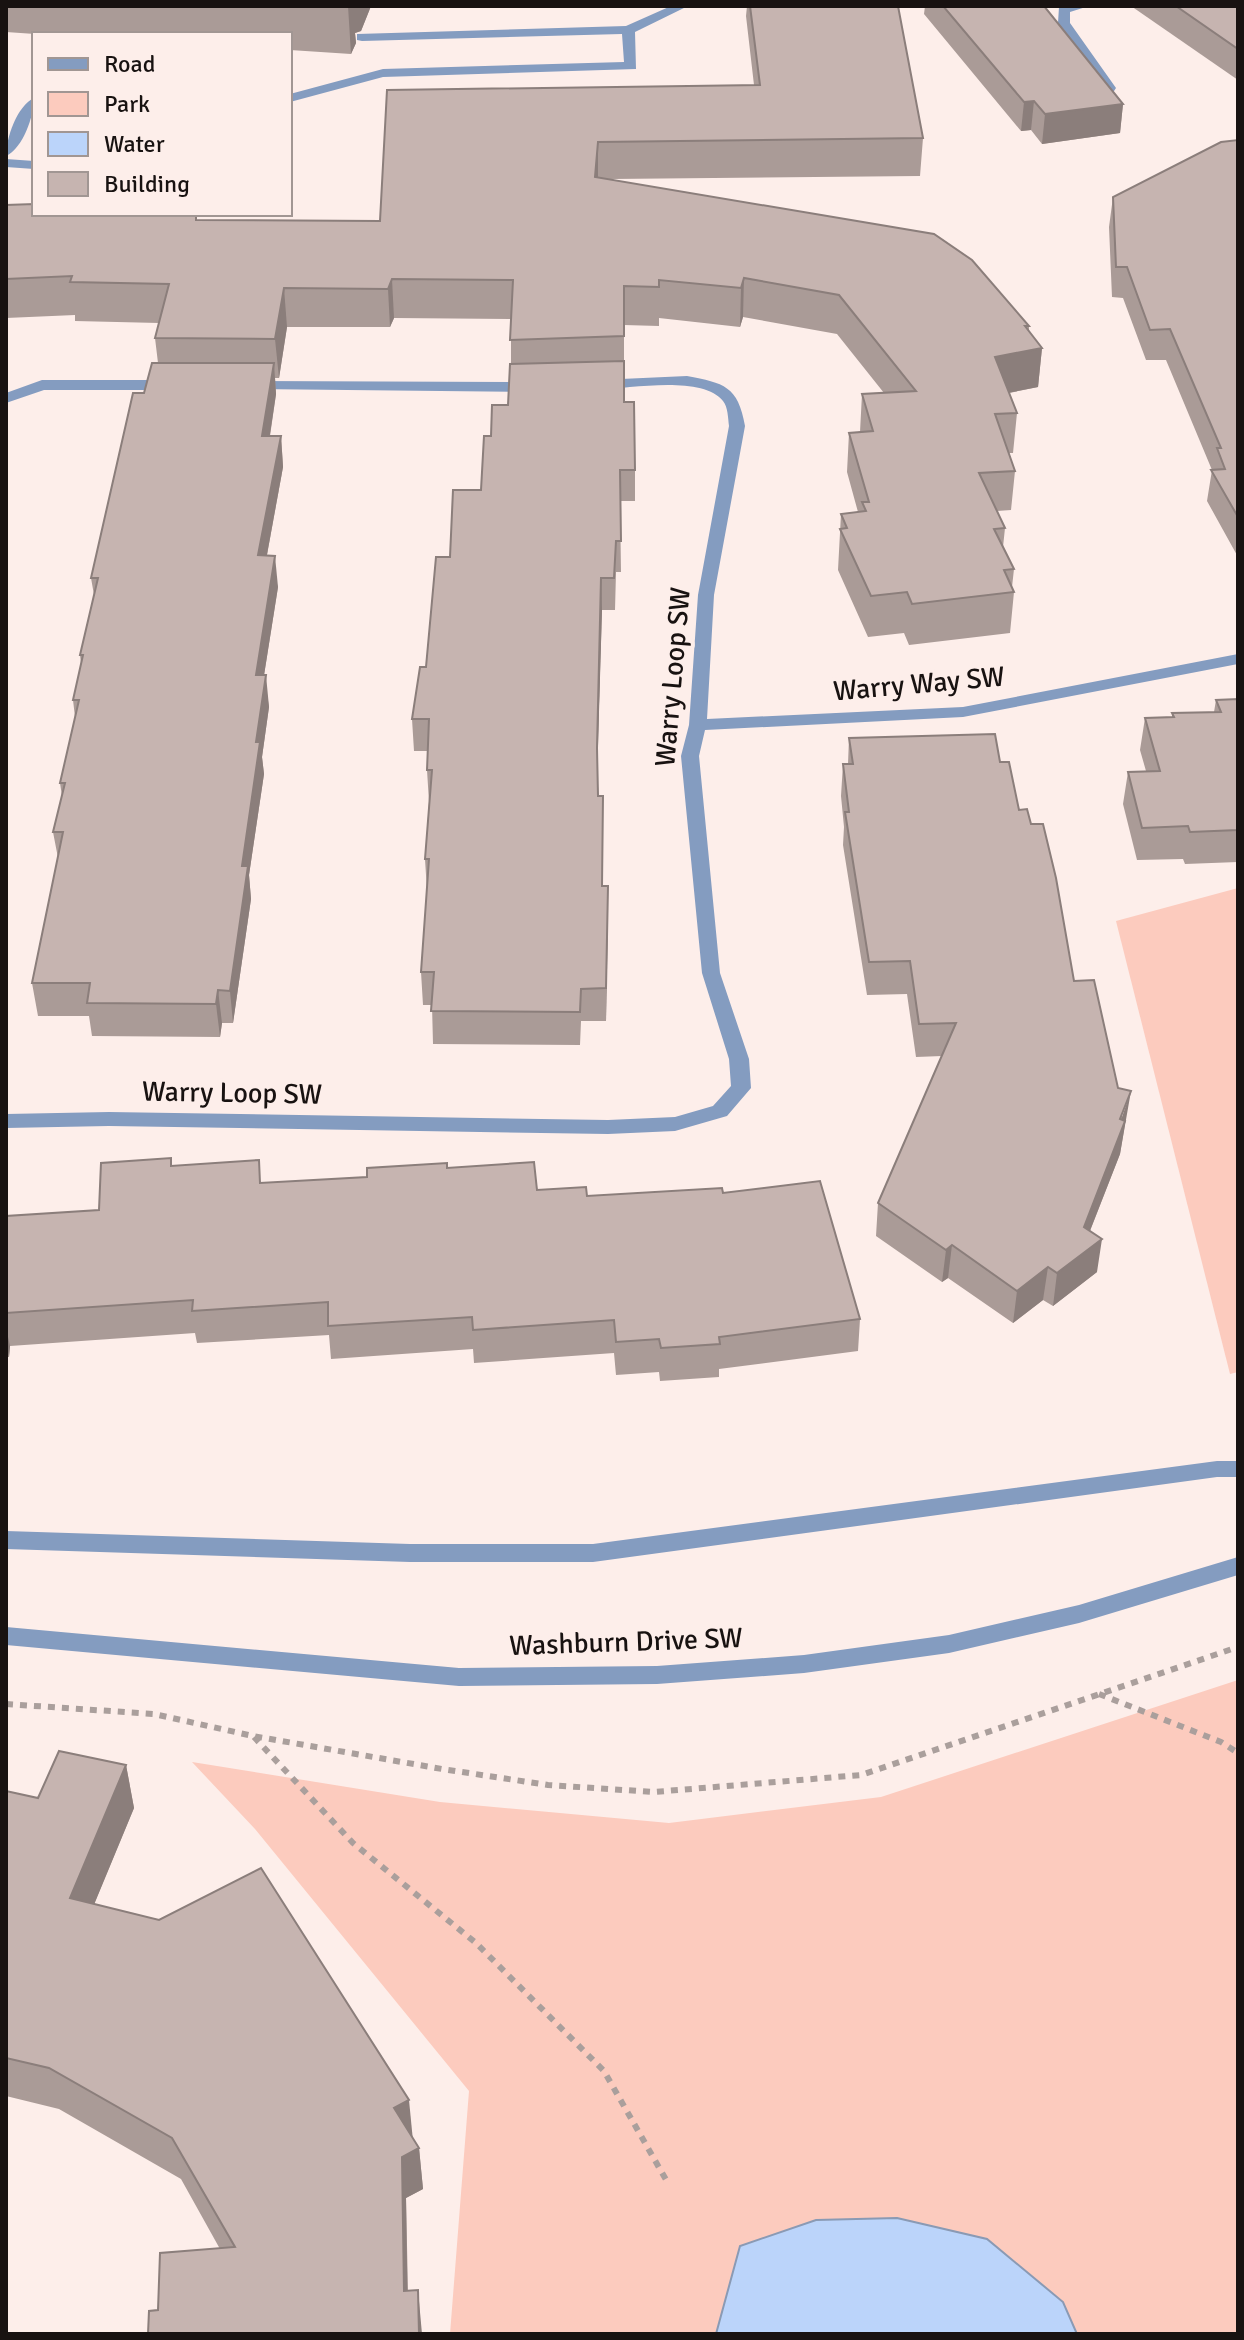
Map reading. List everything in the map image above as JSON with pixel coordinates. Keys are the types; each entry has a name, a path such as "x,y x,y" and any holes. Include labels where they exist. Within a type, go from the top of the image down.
{"street":[{"path":"362,37 628,30 682,6"},
{"path":"1083,6 1064,10 1064,23 1109,88"},
{"path":"292,97 383,73 631,66 628,30"},
{"path":"6,152 32,106"},
{"path":"6,163 32,165"},
{"name":"Warry Loop SW","path":"6,1121 109,1119 608,1127 675,1124 720,1111 741,1088 739,1059 711,973 690,756 698,725 706,595 737,426 733,402 715,386 687,381 586,385"},
{"path":"6,398 42,385 183,385"},
{"path":"229,386 557,386"},
{"name":"Warry Way SW","path":"698,725 963,712 1238,659"},
{"path":"6,1540 410,1553 593,1553 1217,1469 1238,1469"},
{"name":"Washburn Drive SW","path":"6,1636 459,1677 657,1675 804,1664 949,1644 1079,1614 1238,1566"}],"path":[{"path":"6,1704 154,1714 253,1736 548,1785 654,1792 861,1775 1238,1647"},
{"path":"1097,1694 1221,1742 1238,1753"},
{"path":"253,1736 353,1843 476,1943 604,2071 669,2185"}],"green space":[{"path":"1238,888 1238,1372 1230,1374 1116,921"},
{"path":"1238,1680 1238,2334 450,2334 469,2091 255,1829 192,1762 440,1802 669,1823 881,1797"}],"water":[{"path":"897,2218 987,2239 1063,2302 1077,2334 716,2334 740,2246 816,2220"}],"building":[{"path":"750,6 898,6 923,138 598,142 595,177 934,234 972,260 1029,326 1025,326 1042,348 995,357 1017,413 995,414 1015,471 979,473 1005,528 994,529 1014,569 1004,570 1014,592 912,604 907,592 871,596 840,529 847,528 841,514 866,511 862,502 869,502 849,433 873,431 862,394 916,391 839,295 744,278 741,288 659,280 659,287 624,286 624,336 510,340 513,280 392,279 388,289 284,288 275,339 155,338 169,284 70,282 72,276 6,279 6,205 32,204 32,216 380,221 387,90 760,85"},
{"path":"943,6 1044,6 1123,104 1045,114 1034,101 1024,102"},
{"path":"1176,6 1238,6 1238,49"},
{"path":"1238,140 1238,517 1211,470 1225,469 1217,448 1221,448 1170,329 1150,330 1127,267 1116,267 1113,197 1221,142"},
{"path":"624,361 624,402 634,402 635,470 620,470 621,541 616,541 614,578 601,578 597,748 598,796 603,796 602,886 608,886 606,988 581,989 580,1012 431,1011 434,972 421,972 432,770 427,770 429,719 412,719 420,667 426,667 436,557 450,557 453,490 481,490 484,436 491,436 492,405 508,405 510,364"},
{"path":"152,363 274,363 262,436 281,436 258,555 275,556 256,675 266,675 256,742 260,742 242,866 248,866 230,991 218,990 216,1004 87,1003 90,983 32,983 63,832 53,832 65,783 60,783 79,700 73,700 83,655 80,655 98,578 91,578 133,393 144,393"},
{"path":"1238,699 1238,830 1190,832 1188,826 1142,828 1128,772 1160,771 1145,718 1174,717 1172,713 1221,712 1216,700"},
{"path":"995,734 1000,762 1009,762 1019,810 1027,809 1031,824 1043,824 1074,981 1094,980 1118,1088 1131,1091 1120,1119 1125,1121 1084,1227 1102,1239 1057,1273 1048,1267 1017,1291 952,1245 946,1250 878,1203 956,1023 919,1024 910,961 869,962 845,812 849,812 843,764 853,764 849,738"},
{"path":"171,1158 171,1166 259,1160 260,1183 367,1177 367,1168 447,1163 447,1168 534,1162 537,1190 586,1187 587,1196 722,1188 723,1193 820,1181 860,1319 719,1337 720,1344 661,1348 659,1339 616,1342 614,1320 473,1330 472,1317 328,1326 328,1302 192,1311 193,1300 6,1313 6,1216 99,1210 101,1163"},
{"path":"59,1751 126,1765 70,1898 159,1920 261,1868 409,2100 394,2108 419,2148 402,2157 404,2291 418,2290 419,2334 148,2334 149,2311 158,2310 160,2253 235,2247 172,2138 49,2068 6,2058 6,1791 38,1798"}]}
